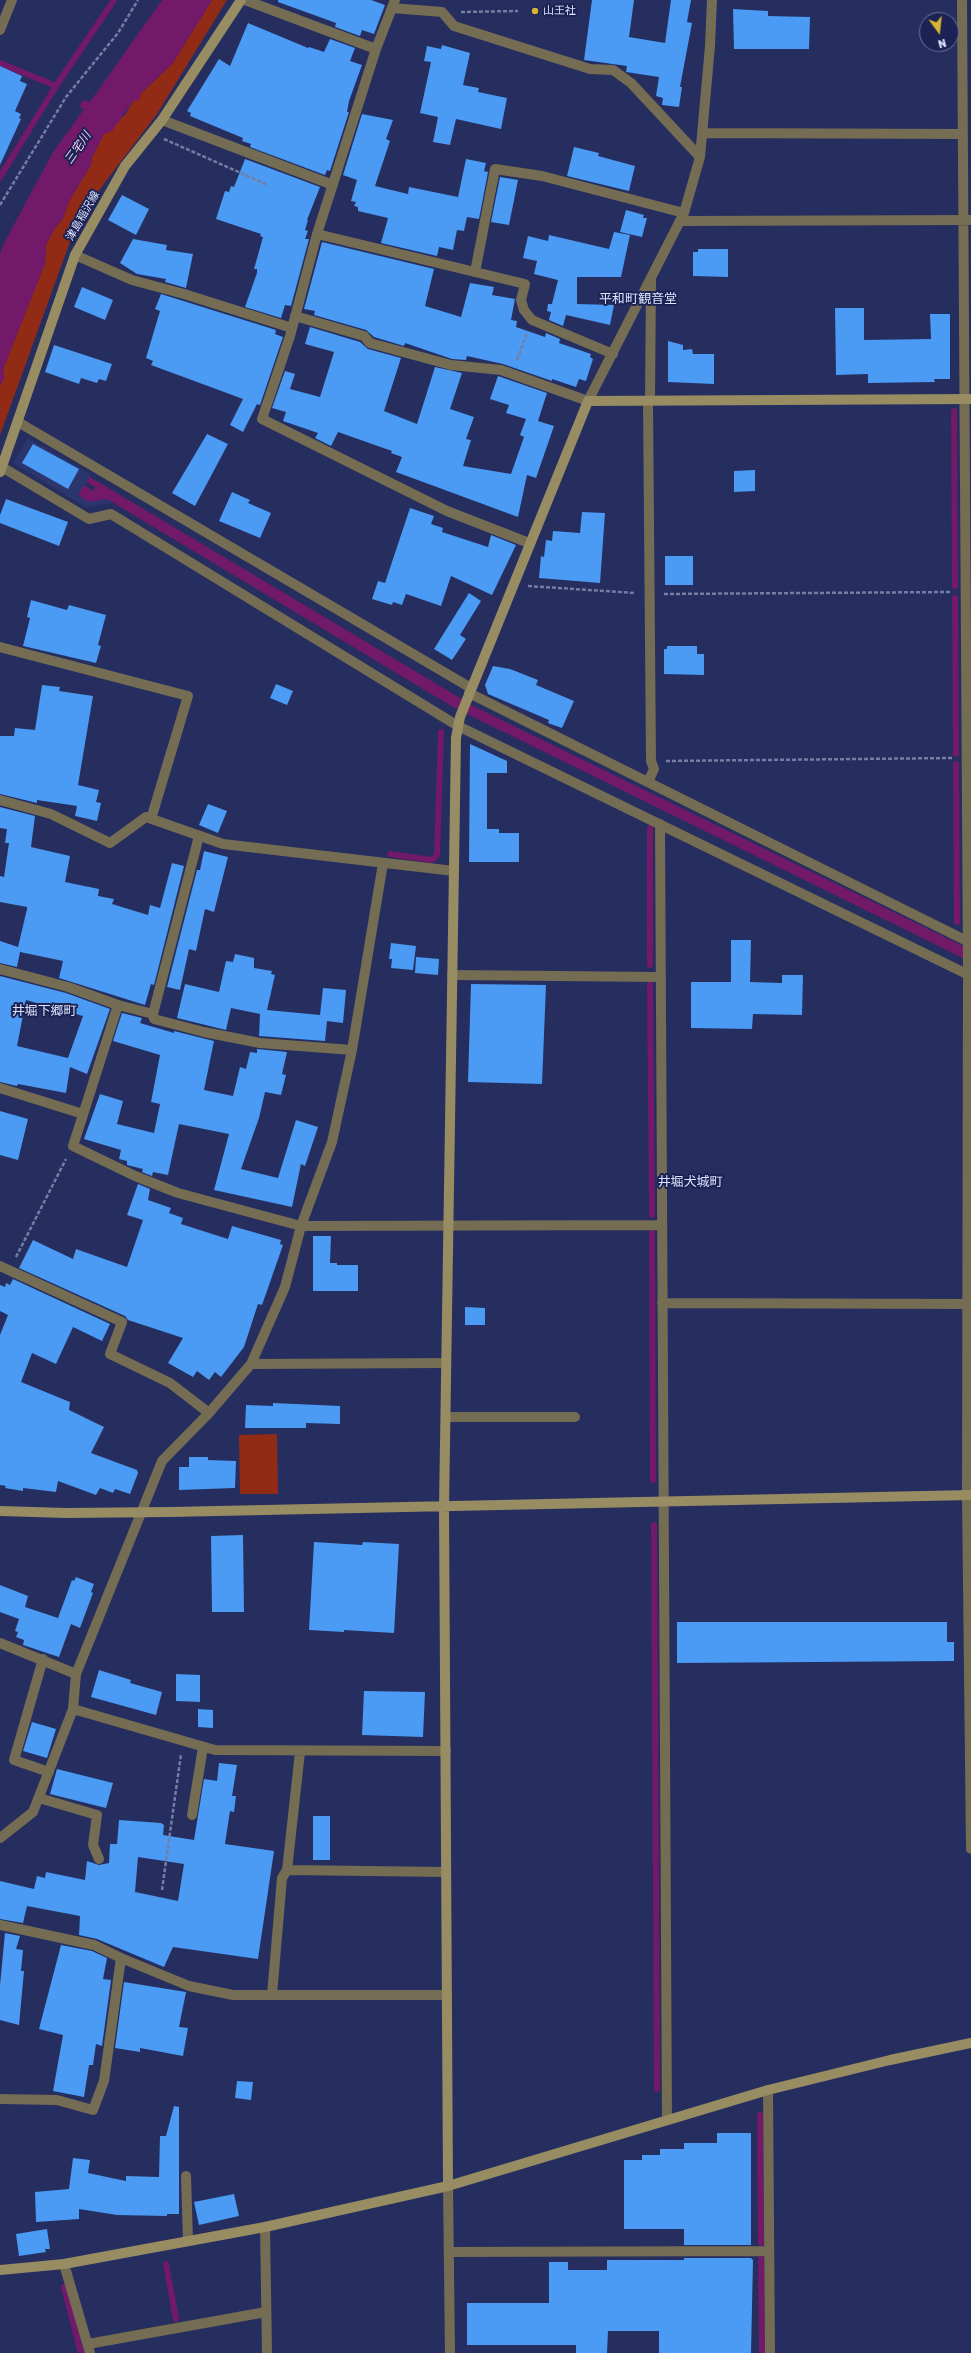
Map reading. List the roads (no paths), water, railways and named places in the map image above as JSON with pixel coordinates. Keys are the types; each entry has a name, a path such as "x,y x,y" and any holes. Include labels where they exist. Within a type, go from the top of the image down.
{"street":[{"path":"0,30 12,0"},
{"name":"津島稲沢線","path":"1,469 75,255 125,166 162,120 242,0"},
{"path":"245,0 376,49"},
{"path":"450,2353 444,1507 452,975 459,722 512,585 588,401 682,217 700,157 712,0"},
{"path":"962,0 962,134 967,220 965,592 969,943 968,1304 971,1849"},
{"path":"529,543 447,512 262,419 292,328 317,234 376,49 393,4 442,12 454,26 590,69 613,70 631,82 700,157"},
{"path":"162,120 333,184"},
{"path":"703,133 962,134"},
{"path":"475,272 495,169 542,176 682,217 967,220"},
{"path":"317,234 525,284 521,300 524,310 532,320 613,354"},
{"path":"75,255 132,280 184,294 292,328"},
{"path":"648,782 654,769 651,761 649,400 651,279"},
{"path":"295,316 364,336 370,343 451,365 501,370 588,401 967,399"},
{"path":"18,422 469,693 969,943"},
{"path":"1,469 89,519 111,514 459,722 660,824 969,972"},
{"path":"0,647 188,696 151,819"},
{"path":"0,800 51,814 110,843 146,817 223,844 454,871"},
{"path":"660,824 667,2119"},
{"path":"199,836 153,1014 154,1019 260,1044 352,1050"},
{"path":"0,1838 34,1812 73,1709 76,1674 162,1461 209,1413 251,1364 285,1287 302,1226 332,1142 352,1050 383,863"},
{"path":"0,969 68,987 118,1005 153,1014"},
{"path":"452,975 661,976"},
{"path":"118,1005 72,1146 135,1176 178,1193 302,1226 662,1225"},
{"path":"0,1088 83,1114"},
{"path":"5,1268 122,1322 110,1354 170,1382 209,1413"},
{"path":"662,1303 968,1304"},
{"path":"251,1364 446,1363"},
{"path":"446,1417 575,1417"},
{"path":"0,1511 66,1513 142,1512 444,1507 969,1495"},
{"path":"0,1643 43,1659 76,1674"},
{"path":"43,1659 14,1760 49,1772"},
{"path":"73,1709 215,1750 300,1752 446,1751"},
{"path":"192,1815 202,1747"},
{"path":"272,1995 282,1878 287,1870 300,1752"},
{"path":"39,1798 97,1815 93,1845 99,1859"},
{"path":"287,1870 446,1872"},
{"path":"0,1925 94,1944 121,1958 189,1986 233,1995 447,1995"},
{"path":"0,2098 57,2100 93,2110 104,2081 121,1958"},
{"path":"0,2270 64,2264 265,2227 448,2186 667,2119 768,2090 890,2060 971,2043"},
{"path":"768,2090 770,2353"},
{"path":"186,2176 188,2241"},
{"path":"265,2227 267,2353"},
{"path":"449,2252 769,2251"},
{"path":"64,2264 89,2348 266,2312"}],"water":[{"name":"三宅川","path":"162,0 212,0 172,64 141,93 139,100 133,101 112,131 104,134 92,157 91,165 69,201 63,218 53,231 46,245 45,263 3,369 4,378 0,386 0,254 3,245 52,154 84,109 79,106 83,100 90,102"},
{"path":"90,477 475,707 971,950 971,962 453,707 107,499 89,502 78,495 84,485 93,491 95,487 86,482"}],"waterway":[{"path":"0,63 56,86 114,0"},
{"path":"0,177 56,86"},
{"path":"954,411 955,586"},
{"path":"955,598 956,754"},
{"path":"390,854 432,860 437,855 441,732"},
{"path":"956,764 957,922"},
{"path":"650,828 650,965"},
{"path":"650,984 652,1215"},
{"path":"652,1233 653,1480"},
{"path":"654,1525 657,2089"},
{"path":"760,2115 761,2243"},
{"path":"761,2259 762,2353"},
{"path":"166,2264 176,2319"},
{"path":"64,2287 81,2353"}],"place":[{"name":"山王社","path":"535,11"}],"district":[{"name":"平和町観音堂","path":"638,299"},
{"name":"井堀下郷町","path":"44,1011"},
{"name":"井堀犬城町","path":"690,1182"}]}
